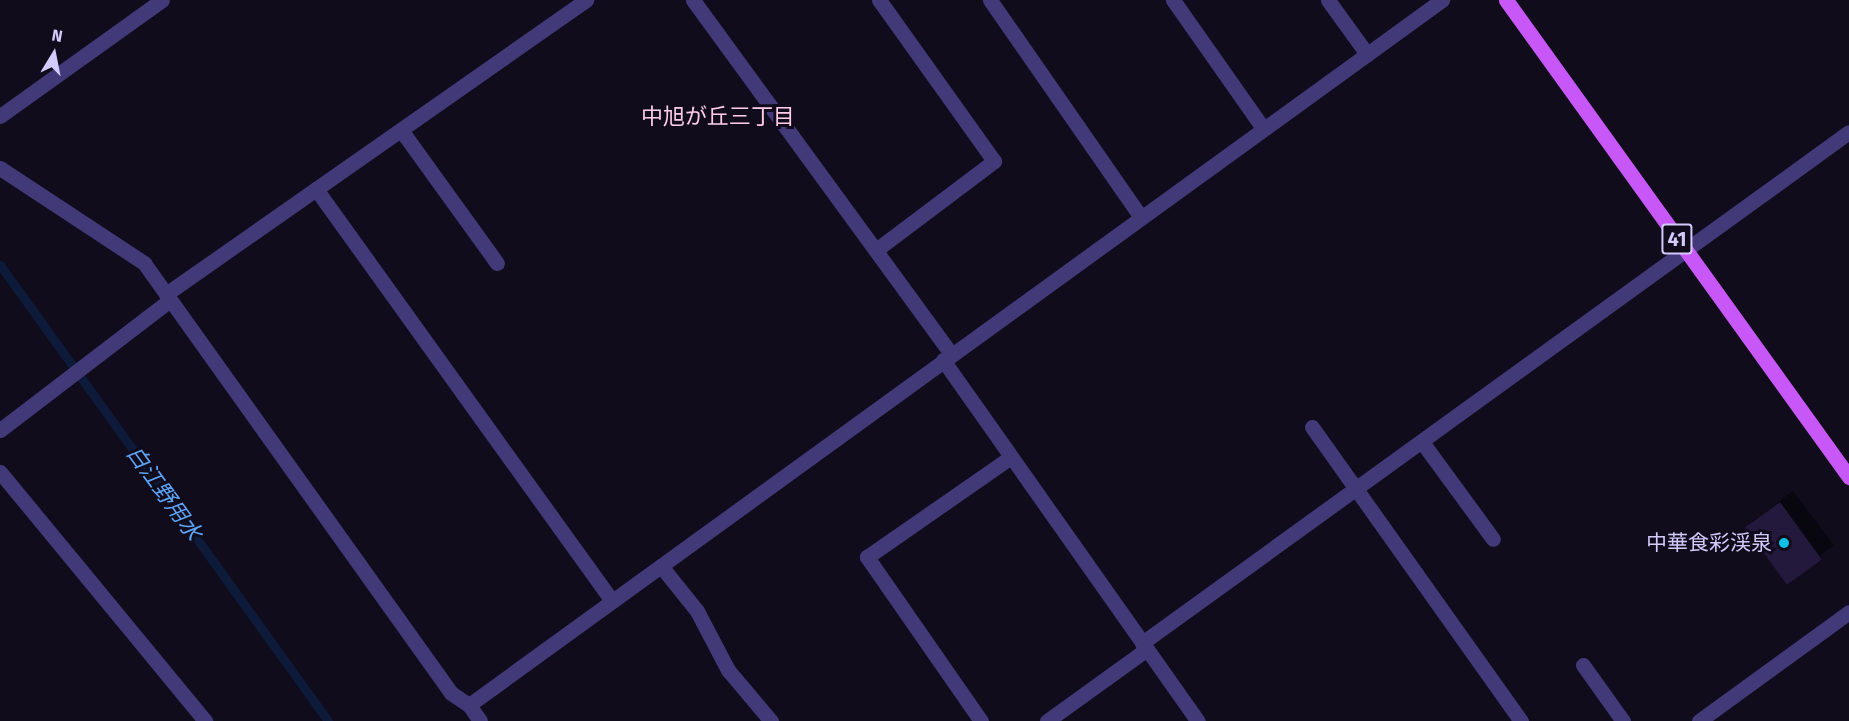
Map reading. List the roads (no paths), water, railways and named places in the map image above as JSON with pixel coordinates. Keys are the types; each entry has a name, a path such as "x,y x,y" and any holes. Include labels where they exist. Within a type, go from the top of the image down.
{"main road":[{"name":"41","path":"1506,0 1849,477"}],"street":[{"path":"0,116 162,0"},
{"path":"0,430 92,360 168,297 316,189 586,0"},
{"path":"693,0 876,250 1011,457 1198,721"},
{"path":"876,250 994,161 879,0"},
{"path":"990,0 1140,216"},
{"path":"1173,0 1263,128"},
{"path":"1328,0 1367,54"},
{"path":"469,705 1140,216 1442,0"},
{"path":"401,129 497,263"},
{"path":"1047,721 1356,489 1684,249 1849,132"},
{"path":"0,168 144,262 451,693 469,705 480,721"},
{"path":"316,189 612,601"},
{"path":"1312,427 1521,721"},
{"path":"1422,442 1493,539"},
{"path":"981,721 867,557 1011,457"},
{"path":"0,472 205,721"},
{"path":"662,566 697,611 728,670 771,721"},
{"path":"1699,721 1849,612"},
{"path":"1583,664 1623,721"}],"waterway":[{"name":"白江野用水","path":"0,265 328,721"}],"place":[{"name":"中華食彩渓泉","path":"1784,543"}],"district":[{"name":"中旭が丘三丁目","path":"718,117"}]}
